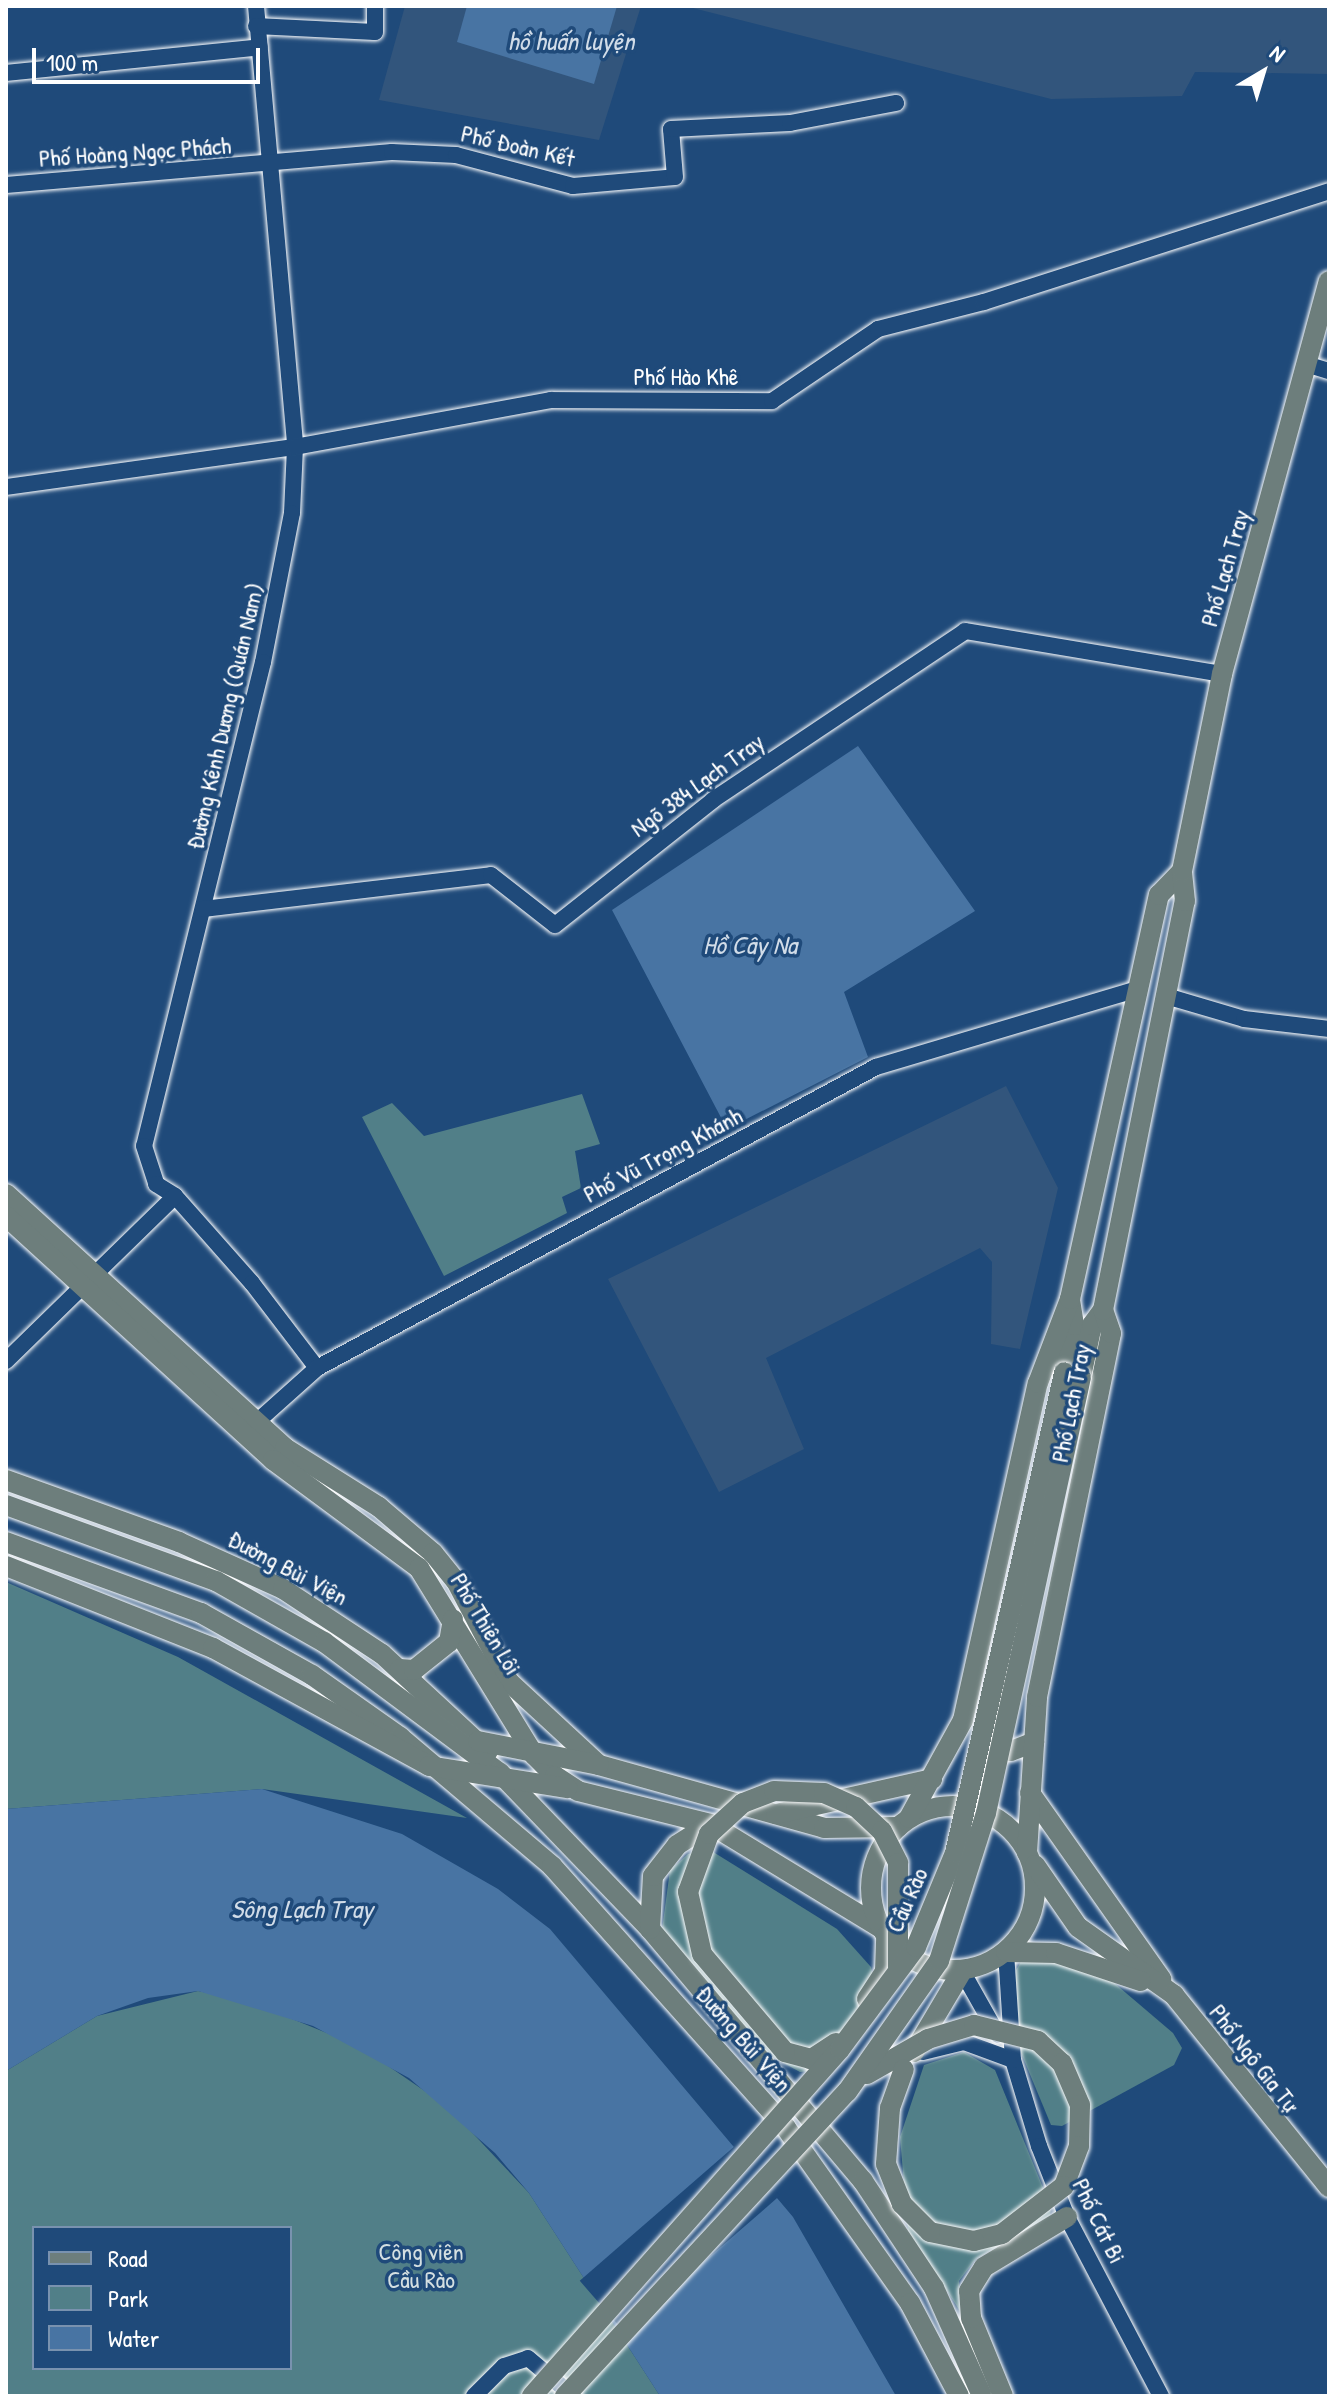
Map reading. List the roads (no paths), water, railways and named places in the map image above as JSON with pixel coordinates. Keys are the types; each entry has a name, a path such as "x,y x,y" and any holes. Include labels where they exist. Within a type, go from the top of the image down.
{"main road":[{"name":"Phố Lạch Tray","path":"1027,1853 1034,1742 1111,1333 1103,1310 1185,901 1182,871 1222,674 1319,368 1329,281"},
{"name":"Phố Lạch Tray","path":"904,1822 932,1779 963,1720 1038,1383 1070,1299 1159,895 1182,871"},
{"name":"Phố Thiên Lôi","path":"6,1194 88,1278 251,1427 314,1492 399,1548 453,1619 534,1755 578,1791 710,1824 883,1932"},
{"name":"Phố Thiên Lôi","path":"6,1216 88,1278"},
{"name":"Cầu Rào","path":"565,2396 856,2081 939,1961 965,1889 1072,1374 1074,1325 1070,1299"},
{"name":"Cầu Rào","path":"532,2396 840,2049 897,1972 930,1918 955,1853 1072,1374 1092,1325 1103,1310"},
{"name":"Phố Thiên Lôi","path":"251,1427 433,1553 456,1581 509,1682 599,1765 824,1828 904,1822"},
{"name":"Đường Bùi Viện","path":"6,1480 179,1542 283,1589 400,1669 482,1742 500,1773"},
{"name":"Đường Bùi Viện","path":"6,1505 216,1581 324,1642 457,1737 500,1773 650,1929 863,2181 934,2288 982,2396"},
{"name":"Đường Bùi Viện","path":"6,1542 201,1613 312,1675 429,1766 568,1881 721,2049 844,2206 910,2303 959,2396"},
{"name":"Đường Bùi Viện","path":"6,1566 170,1627 429,1766"},
{"path":"400,1669 414,1670 449,1642 453,1619"},
{"path":"963,1720 971,1737 992,1751 1034,1742"},
{"path":"457,1737 534,1755 599,1765"},
{"path":"429,1766 500,1773 578,1791"},
{"path":"771,1815 932,1779"},
{"path":"883,1932 919,1964 962,1971 1006,1952 1034,1907 1027,1853 1014,1833 971,1808 947,1806 904,1822 874,1863 870,1885 883,1932 885,1971 839,2040 811,2059 785,2052 702,1954 688,1892 701,1846 719,1822 743,1803 792,1788 840,1798 871,1819 891,1847 902,1882 897,1972"},
{"path":"1030,1793 1174,1995"},
{"path":"650,1929 653,1876 677,1845 710,1824"},
{"name":"Phố Ngô Gia Tự","path":"1027,1853 1078,1927 1174,1995 1329,2187"},
{"name":"Phố Ngô Gia Tự","path":"1006,1952 1073,1956 1174,1995"},
{"path":"856,2081 955,2029 994,2026 1038,2041 1062,2063 1080,2105 1079,2146 1064,2186 1002,2234 974,2241 930,2232 902,2204 886,2164 890,2108 907,2063 962,1971"},
{"path":"1003,2396 971,2318 969,2291 984,2267 1067,2217"}],"street":[{"name":"Đường Kênh Dương (Quán Nam)","path":"256,6 295,447 282,578 144,1146 156,1184 175,1196 317,1368"},
{"path":"256,26 375,32 375,6"},
{"path":"6,73 260,47"},
{"name":"Phố Đoàn Kết","path":"268,166 392,152 456,155 573,186 675,177 671,129 790,123 896,103"},
{"name":"Phố Hoàng Ngọc Phách","path":"6,185 268,166"},
{"name":"Phố Hào Khê","path":"6,487 295,447 551,400 772,401 878,329 984,302 1329,191"},
{"name":"Ngõ 384 Lạch Tray","path":"203,909 491,875 555,925 713,800 965,631 1222,674"},
{"name":"Phố Vũ Trọng Khánh","path":"251,1427 317,1368 876,1067 1138,989"},
{"path":"1166,996 1244,1019 1329,1029"},
{"path":"6,1361 175,1196"},
{"name":"Phố Cát Bi","path":"1006,1952 1013,2060"},
{"name":"Phố Cát Bi","path":"962,1971 1013,2060 1067,2217 1161,2396"},
{"path":"907,2063 964,2042 1013,2060"},
{"path":"474,2396 504,2366 528,2358 573,2396"}],"water":[{"name":"hồ huấn luyện","path":"467,6 617,6 594,84 457,42"},
{"name":"Hồ Cây Na","path":"858,746 975,911 844,992 868,1057 727,1129 612,910"},
{"name":"Sông Lạch Tray","path":"262,1789 402,1834 498,1889 550,1929 793,2217 896,2396 660,2396 529,2193 495,2153 409,2078 313,2026 198,1991 148,1998 97,2016 6,2071 6,1809"}],"park label":[{"name":"Công viên Cầu Rào","path":"421,2266"}]}
